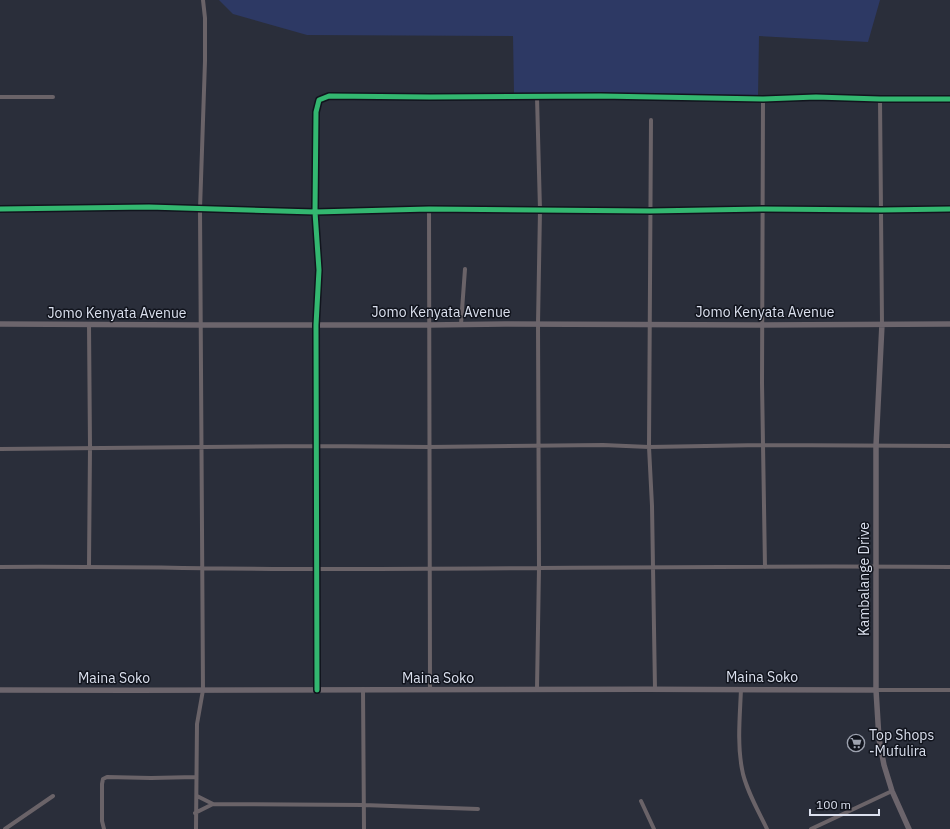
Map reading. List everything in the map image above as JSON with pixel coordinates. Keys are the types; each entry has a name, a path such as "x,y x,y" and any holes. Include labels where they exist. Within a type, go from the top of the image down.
{"street":[{"path":"196,829 197,724 203,690 200,208 205,18 203,0"},
{"path":"317,690 316,325 319,270 315,212 316,112 320,100 329,96 601,96 763,99 816,97 950,99"},
{"path":"0,97 53,97"},
{"path":"537,97 540,210 538,324 539,568 537,689"},
{"path":"763,99 761,325 765,567"},
{"path":"880,99 882,324"},
{"path":"651,120 649,447 652,506 655,689"},
{"path":"0,209 149,207 315,212 429,209 650,211 763,209 950,209"},
{"path":"429,209 430,690"},
{"path":"461,324 464,269"},
{"name":"Jomo Kenyata Avenue","path":"0,324 950,324"},
{"name":"Kambalange Drive","path":"882,324 876,446 876,690 880,739 884,765 892,791 909,829"},
{"path":"89,325 89,566"},
{"path":"0,449 317,446 950,446"},
{"path":"0,567 89,566 430,569 652,566 950,567"},
{"path":"363,689 364,829"},
{"path":"741,689 740,749 742,770 768,829"},
{"name":"Maina Soko","path":"0,690 876,690"},
{"path":"876,690 950,690"},
{"path":"104,829 102,822 103,779 107,777 196,777"},
{"path":"811,829 892,791"},
{"path":"5,829 52,796"},
{"path":"196,796 213,804 363,805 478,809"},
{"path":"641,801 654,829"},
{"path":"196,813 213,804"}],"shaded area":[{"path":"219,0 880,0 868,42 759,36 758,96 514,93 513,36 307,35 233,14"}],"cycle path":[{"path":"317,690 316,325 319,270 315,212 316,112 319,100 329,96 601,96 763,99 816,97 950,99"},
{"path":"0,209 149,207 315,212 429,209 650,211 763,209 950,209"}],"place":[{"name":"Top Shops -Mufulira","path":"856,743"}]}
